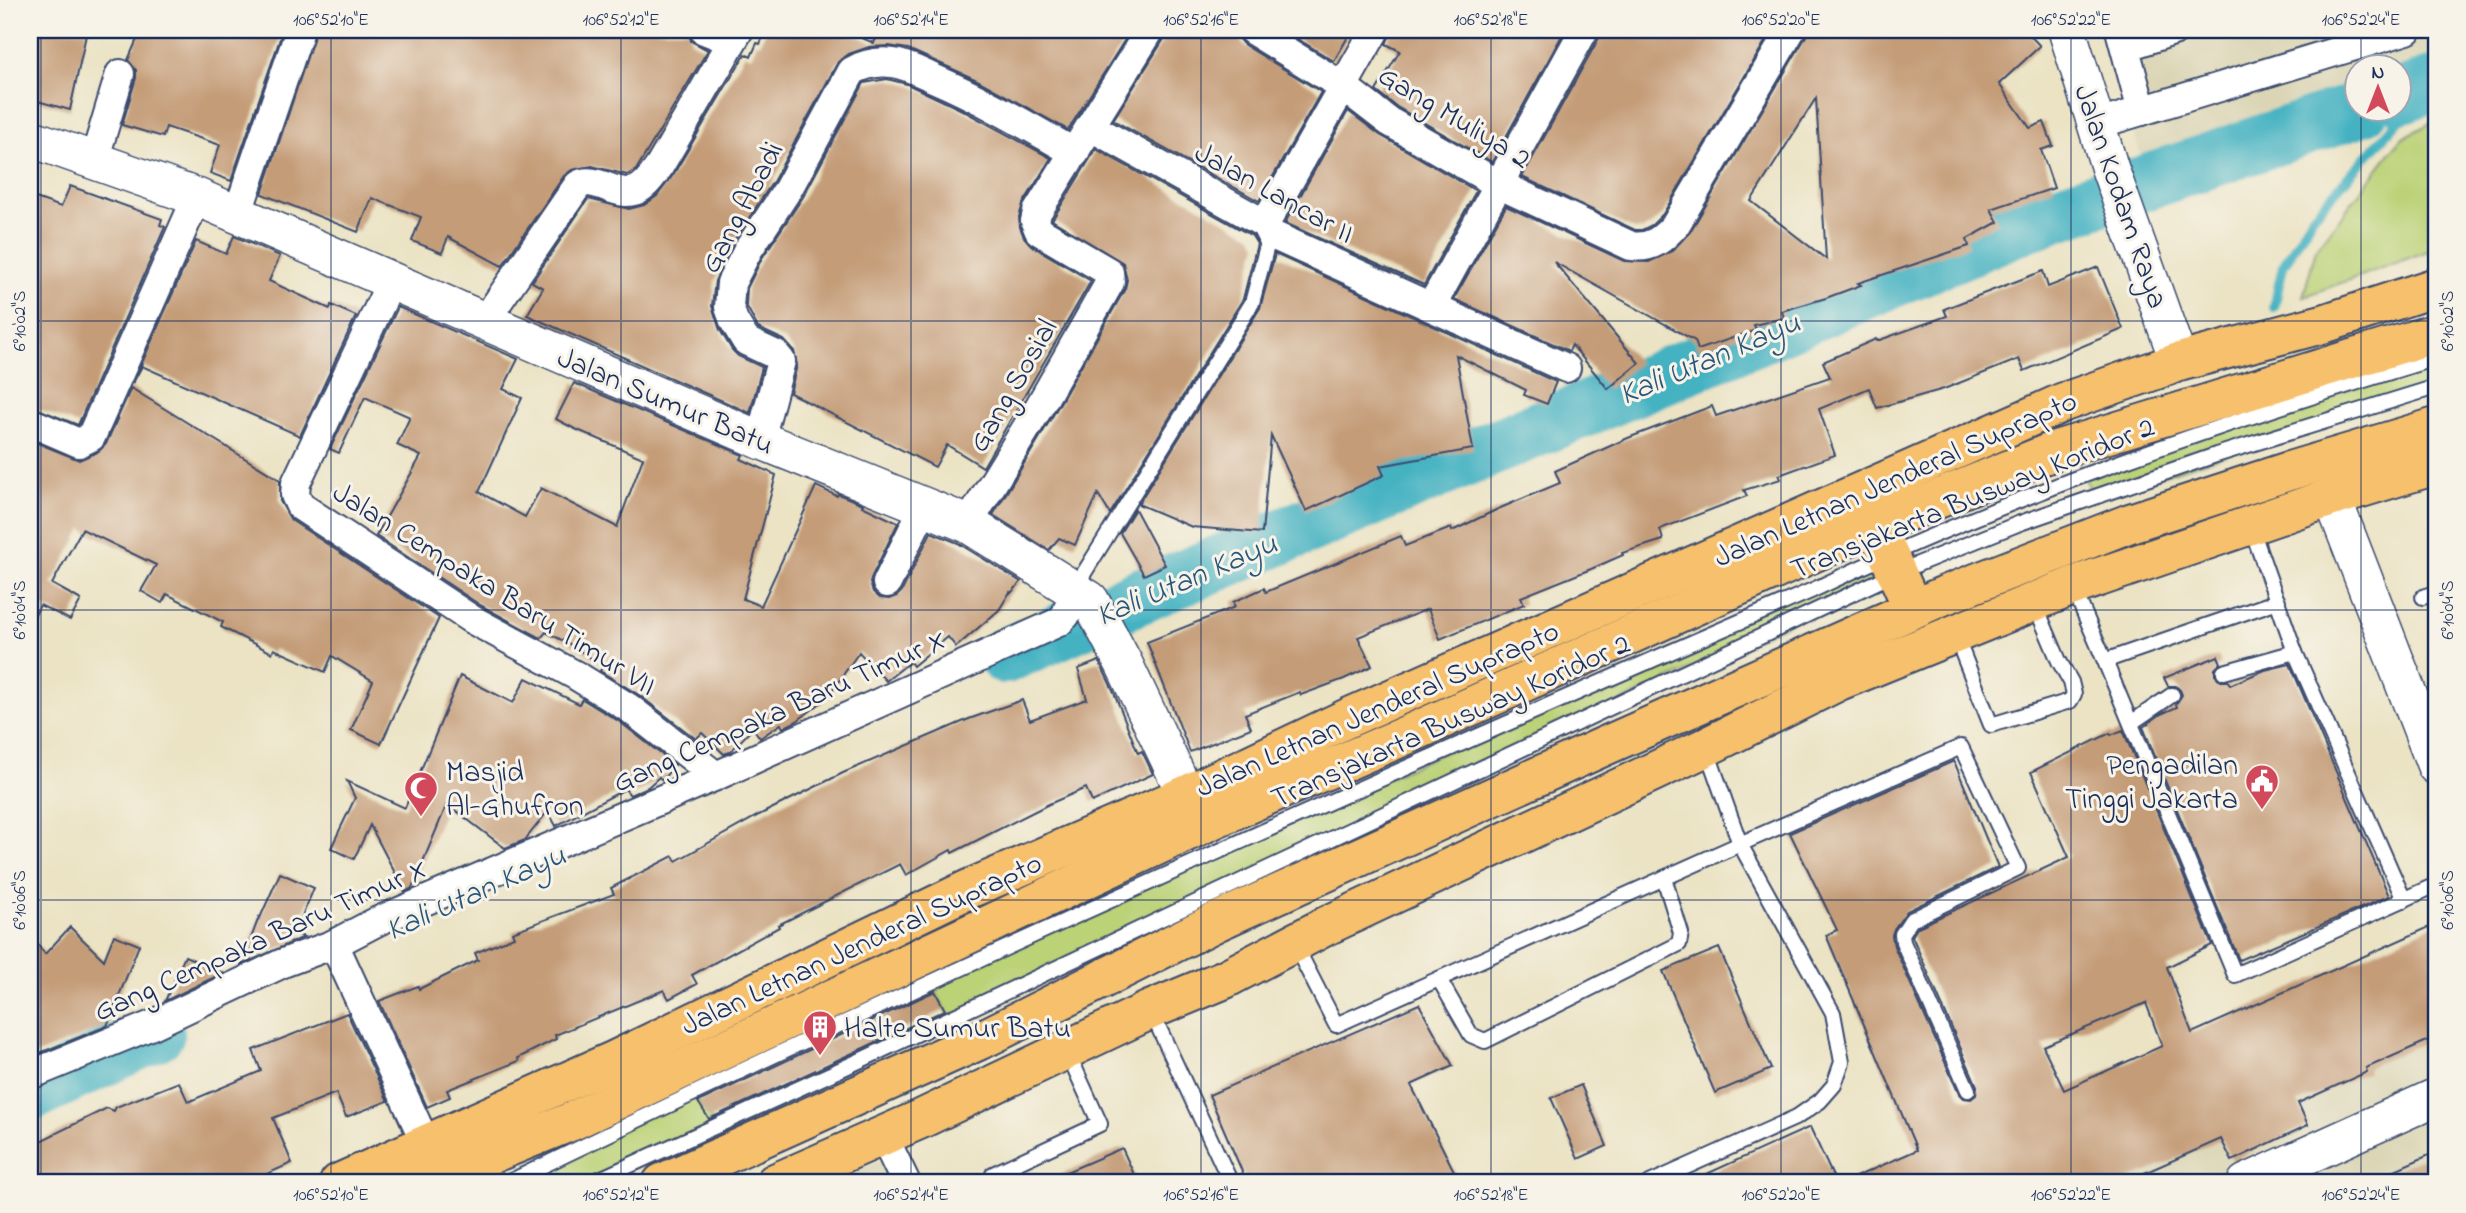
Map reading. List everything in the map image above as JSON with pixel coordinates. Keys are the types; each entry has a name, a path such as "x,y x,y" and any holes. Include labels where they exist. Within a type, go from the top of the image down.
{"main road":[{"name":"Jalan Letnan Jenderal Suprapto","path":"339,1183 615,1060 947,898 1186,795 1350,718 2064,402 2179,362 2326,323 2436,287"},
{"path":"2306,373 2326,323"},
{"name":"Jalan Letnan Jenderal Suprapto","path":"420,1183 591,1112 1218,817 1418,730 1887,550 2056,450 2436,333"},
{"path":"662,1183 989,1036 1218,921 1945,595 2130,523 2436,426"},
{"path":"775,1183 1067,1051 1150,1010 1225,979 1310,934 1706,747 1839,681 2073,586 2333,497 2436,465"},
{"path":"1887,550 1913,610"},
{"path":"1350,718 1418,730"},
{"path":"1310,934 1360,857"},
{"path":"591,1112 615,1060"}],"street":[{"path":"237,215 300,30"},
{"path":"484,322 578,185 588,182 624,192 634,191 659,167 736,35 704,30"},
{"path":"1075,152 1150,30"},
{"name":"Gang Muliya 2","path":"1252,30 1344,87 1388,121 1498,184 1631,246 1642,248 1655,244 1676,225 1791,30"},
{"path":"1267,229 1375,30"},
{"path":"1431,307 1584,30"},
{"name":"Jalan Kodam Raya","path":"2067,30 2095,125 2179,362"},
{"path":"2142,111 2122,38 2176,30"},
{"path":"2095,125 2407,30"},
{"name":"Gang Abadi","path":"761,440 781,361 776,355 746,341 729,307 731,283 748,250 788,189 852,71 863,64 877,63 908,67 965,91 1075,152"},
{"path":"94,161 120,74"},
{"name":"Jalan Lancar II","path":"1091,127 1267,229 1566,368"},
{"name":"Jalan Sumur Batu","path":"30,138 197,197 761,440 968,524 1082,594"},
{"name":"Gang Sosial","path":"968,524 1038,409 1111,279 1109,272 1036,228 1037,212 1075,152"},
{"path":"30,422 79,443 91,437 197,197"},
{"name":"Jalan Cempaka Baru Timur VII","path":"391,282 296,483 295,495 300,506 471,619 577,676 629,708 716,776"},
{"path":"2333,497 2436,766"},
{"path":"887,583 924,507"},
{"path":"1082,594 1124,664 1186,795"},
{"name":"Gang Cempaka Baru Timur X","path":"30,1075 152,1025 283,963 335,947 378,921 716,776 1059,622 1082,594"},
{"path":"335,947 426,1144"},
{"path":"2246,1183 2436,1097"},
{"path":"883,1135 906,1183"}],"lane":[{"path":"1082,594 1252,303 1267,229"},
{"name":"Transjakarta Busway Koridor 2","path":"591,1183 859,1061 1887,550 2176,443 2436,358"},
{"name":"Transjakarta Busway Koridor 2","path":"507,1183 706,1086 1043,930 1813,590 1887,550 2032,519 2216,454 2436,387"},
{"path":"2250,526 2295,652 2403,900"},
{"path":"2073,586 2235,975 2435,886"},
{"path":"2108,666 2110,659 2278,601"},
{"path":"1955,633 1991,725 2070,701 2074,694 2071,682 2034,602"},
{"path":"2224,672 2295,652"},
{"path":"2131,723 2172,695"},
{"path":"1650,1183 1797,1116 1820,1101 1834,1085 1842,1062 1833,1013 1740,844 1706,747"},
{"path":"1310,934 1336,1025 1961,747 2018,868 1911,920 1902,934 1903,942 1968,1090"},
{"path":"1439,979 1471,1035 1485,1041 1679,944 1681,933 1664,878"},
{"path":"1150,1010 1231,1183"},
{"path":"993,1174 1100,1124 1067,1051"}],"shaded area":[{"path":"2100,30 2436,30 2436,67 2414,75 2414,52 2344,52 2344,100 2146,171"},
{"path":"2436,973 2436,1183 1950,1183 2297,1023"},
{"path":"880,1160 891,1183 829,1183"}],"green space":[{"path":"2436,120 2436,248 2303,297 2316,249 2401,139"},
{"path":"2436,360 2436,387 2094,497 2084,476"},
{"path":"1889,553 1898,572 949,1018 931,982"},
{"path":"692,1093 715,1126 591,1183 507,1183"}],"building":[{"path":"30,30 87,30 70,110 30,99"},
{"path":"141,30 283,30 231,181 210,173 220,145 166,127 163,137 122,125 136,78 136,70 128,60"},
{"path":"316,30 688,30 691,41 708,50 636,170 627,175 592,166 572,170 564,176 502,266 448,237 442,253 412,241 421,217 372,198 358,232 262,194"},
{"path":"766,30 842,30 874,43 880,30 1131,30 1068,130 977,80 908,49 869,47 849,54 838,62 774,180 733,242 715,281 712,306 720,330 738,356 762,367 750,413 527,315 543,288 532,282 588,199 629,209 644,205 657,196 673,175 745,54 751,57"},
{"path":"1167,30 1235,30 1243,44 1321,92 1259,201 1113,120"},
{"path":"1283,30 1352,30 1334,61"},
{"path":"1392,30 1565,30 1492,162 1397,107 1376,91 1400,51 1386,44"},
{"path":"1601,30 1772,30 1663,214 1642,230 1635,230 1522,177"},
{"path":"1808,30 2025,30 2040,46 1999,84 2030,128 2044,122 2053,146 2041,150 2054,188 1991,209 1998,222 1967,239 1969,246 1858,283 1861,285 1826,298 1782,311 1784,318 1754,325 1756,330 1698,350 1695,341 1554,262 1639,363 1608,389 1572,345 1569,351 1454,299 1506,206 1624,261 1649,262 1672,251 1690,232","holes":["1816,98 1826,259 1751,201"]},
{"path":"887,79 907,84 962,110 1051,158 1023,204 1019,217 1020,227 1031,245 1091,281 983,467 947,445 935,467 790,393 797,365 794,351 784,340 758,328 746,305 747,288 762,258 803,197 864,83"},
{"path":"1348,111 1380,135 1476,191 1424,285 1285,223"},
{"path":"1096,149 1252,236 1257,244 1243,299 1110,514 1098,494 1075,545 1059,538 1049,550 993,515 1125,289 1127,280 1123,263 1052,220"},
{"path":"70,186 162,219 160,225 165,227 78,425 30,406 30,196 61,207"},
{"path":"234,236 280,256 269,281 330,309 331,305 356,316 300,436 142,366 133,383 196,241 226,254"},
{"path":"1275,254 1556,382 1547,404 1524,395 1526,390 1456,355 1473,449 1380,466 1384,475 1306,511 1271,435 1262,533 1192,527 1138,504 1260,308"},
{"path":"2098,267 2123,329 2024,371 2019,359 1944,389 1877,408 1869,388 1819,409 1835,455 1779,475 1781,479 1744,490 1747,496 1660,529 1663,540 1622,553 1623,555 1591,569 1521,597 1524,604 1440,639 1428,609 1358,637 1372,666 1344,679 1301,695 1300,692 1245,714 1251,728 1190,752 1147,642 1235,607 1233,602 1264,588 1266,592 1401,536 1405,546 1451,528 1452,531 1560,483 1555,471 1628,438 1712,406 1716,416 1830,377 1823,362 1876,339 1877,341 1947,316 1944,309 2043,271 2048,287"},
{"path":"398,307 518,359 503,389 522,398 479,492 525,517 541,488 617,527 643,458 556,419 574,383 743,455 741,459 776,475 743,599 761,606 816,486 863,504 862,506 898,523 870,583 873,592 880,598 889,599 902,591 931,532 958,543 1021,582 1010,592 999,610 956,647 948,637 913,666 910,662 886,681 859,652 827,698 797,721 783,728 781,724 760,738 753,728 730,752 724,754 702,733 696,739 639,695 600,671 603,666 568,643 546,632 541,638 480,605 376,536 421,456 397,445 410,417 365,397 339,453 330,449"},
{"path":"131,388 280,480 280,501 291,520 439,618 381,744 351,730 373,681 332,656 325,672 274,649 272,653 221,627 223,622 167,594 162,603 141,591 156,565 82,529 52,584 81,600 70,620 40,605 30,625 30,440 79,460 98,452 106,444"},
{"path":"1135,509 1165,565 1144,575 1120,533"},
{"name":"Pengadilan Tinggi Jakarta","path":"2218,656 2221,663 2215,669 2215,675 2221,681 2228,681 2230,685 2265,670 2290,664 2389,896 2239,960 2143,727 2177,707 2182,695 2180,690 2176,686 2168,686 2164,678"},
{"path":"1099,661 1138,753 1142,751 1153,774 1092,802 1086,788 952,853 951,850 906,875 900,864 778,925 779,927 692,975 697,984 669,999 664,990 555,1035 556,1039 518,1058 519,1061 447,1090 450,1097 427,1107 379,1001 418,986 419,989 478,960 475,953 514,937 512,932 614,894 611,888 673,856 676,861 843,773 969,719 1022,700 1030,720 1087,699 1078,669"},
{"path":"460,676 513,703 526,678 579,704 582,699 620,722 675,765 662,780 659,777 648,787 630,795 625,789 556,826 548,811 525,840 505,848 447,804 412,888 405,892 370,825 354,859 331,848 355,798 347,781 405,808"},
{"path":"2123,730 2212,945 2167,967 2192,1033 2436,924 2436,1037 2366,1068 2367,1072 2298,1103 2308,1125 2232,1161 2221,1139 2122,1183 1842,1183 1917,1150 1826,935 1837,930 1790,833 1954,761 1998,867 1907,911 1892,935 1894,946 1959,1094 1963,1098 1971,1099 1976,1095 1977,1086 1912,936 1918,927 2069,857 2031,772 2110,733 2111,735","holes":["2146,1003 2162,1046 2064,1090 2043,1046"]},
{"path":"280,873 314,888 295,933 304,937 241,965 259,917"},
{"path":"70,927 104,960 114,935 139,945 107,1026 30,1057 30,935 45,954"},
{"path":"1719,948 1771,1069 1715,1093 1663,971"},
{"path":"185,956 223,973 165,1001"},
{"path":"935,991 945,1010 709,1119 698,1102"},
{"path":"1419,1004 1453,1066 1411,1085 1460,1183 1247,1183 1209,1095"},
{"path":"347,1013 388,1101 346,1117 336,1093 273,1118 292,1163 246,1183 30,1183 30,1146 107,1108 114,1111 116,1107 179,1082 188,1102 261,1071 253,1050"},
{"path":"1581,1085 1607,1146 1578,1159 1551,1098"},
{"path":"1810,1127 1836,1183 1687,1183"},
{"path":"1122,1148 1138,1183 1041,1183"},
{"path":"2436,1152 2436,1183 2365,1183"}],"waterway":[{"name":"Kali Utan Kayu","path":"2414,91 2436,83"},
{"path":"2274,307 2283,266 2313,216 2431,85"},
{"name":"Kali Utan Kayu","path":"1005,656 1140,596 2026,224 2344,114"},
{"name":"Kali Utan Kayu","path":"30,1094 157,1033"}],"place":[{"name":"Pengadilan Tinggi Jakarta","path":"2262,811"},
{"name":"Masjid Al-Ghufron","path":"421,818"},
{"name":"Halte Sumur Batu","path":"820,1057"}]}
